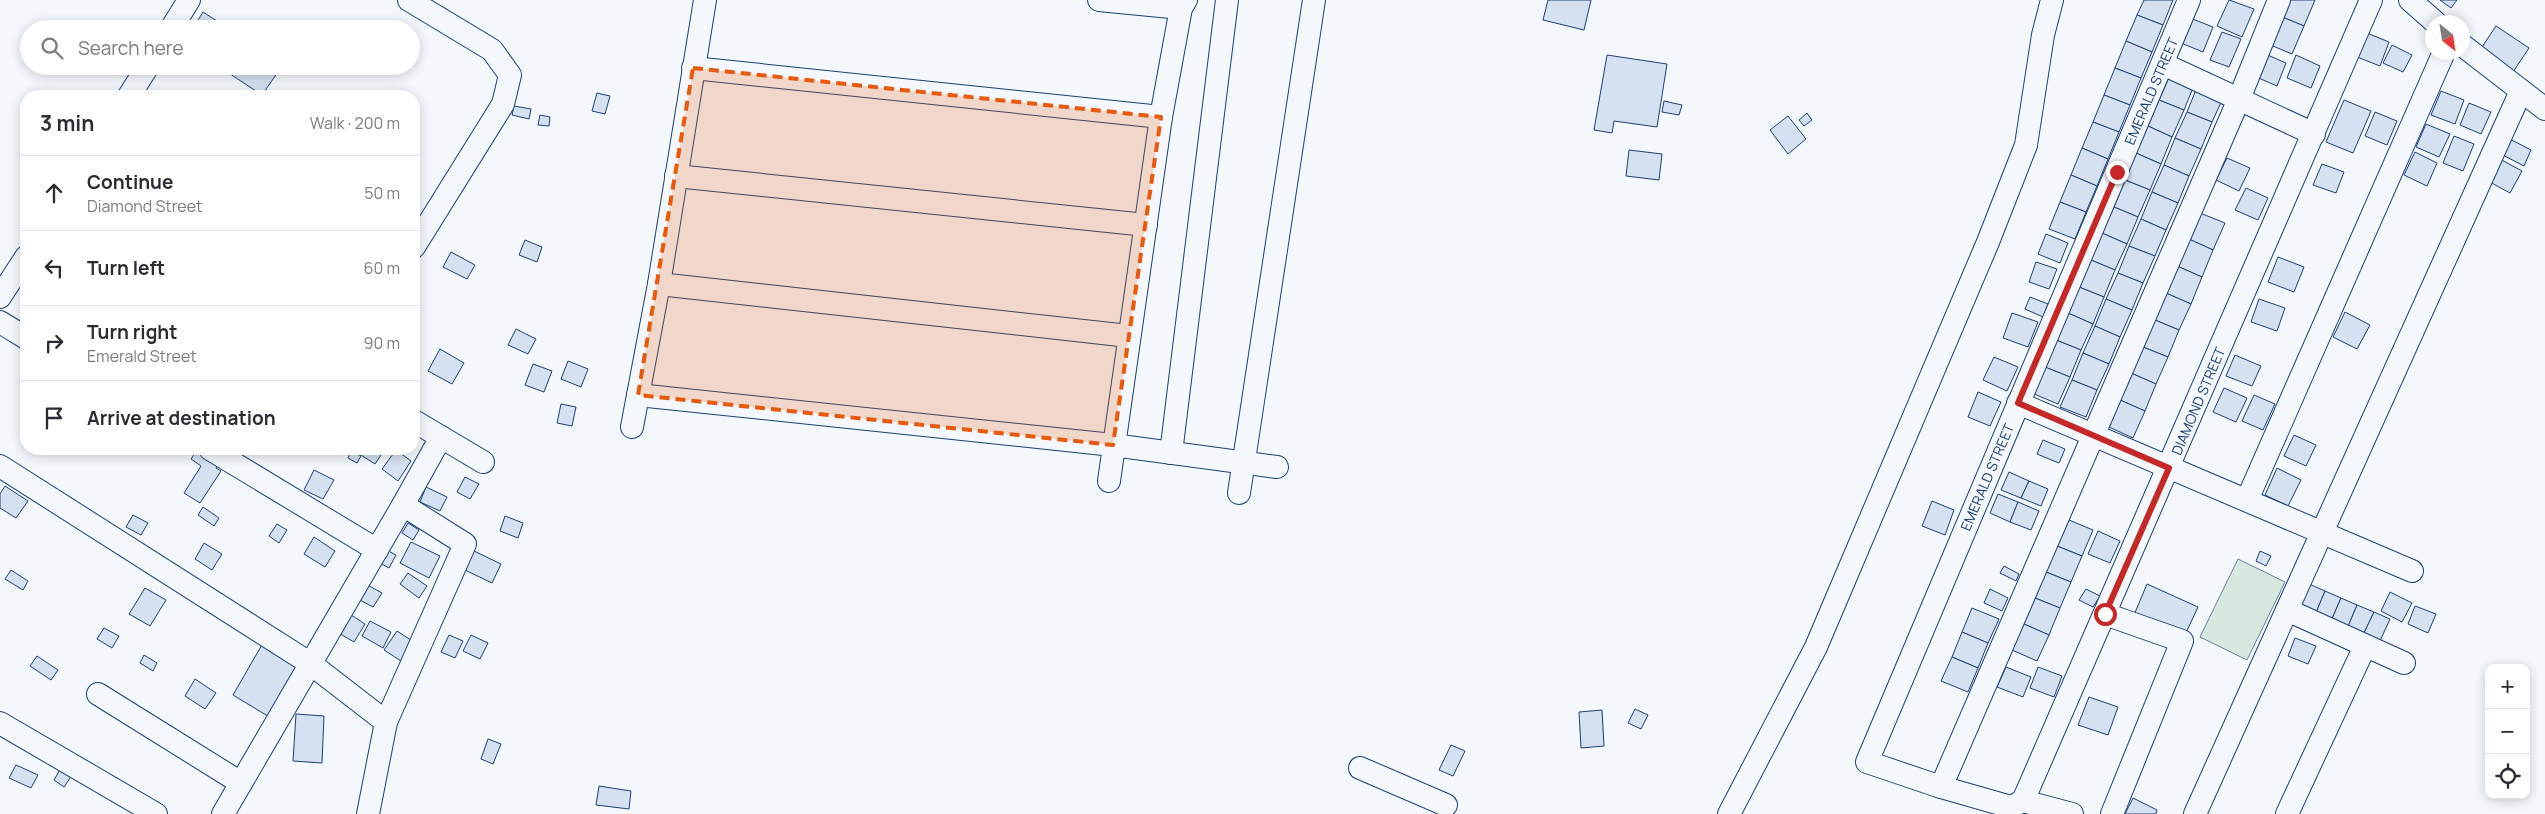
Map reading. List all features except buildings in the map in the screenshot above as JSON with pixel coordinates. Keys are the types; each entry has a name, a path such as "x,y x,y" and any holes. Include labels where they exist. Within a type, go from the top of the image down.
{"street":[{"path":"177,20 189,0"},
{"path":"410,0 492,50 510,75 503,104 420,237"},
{"path":"632,427 659,284 705,0"},
{"path":"1099,0 1183,4 1161,117 1109,480"},
{"path":"1171,453 1227,0"},
{"path":"1239,493 1314,0"},
{"path":"1729,814 1816,647 1896,454 1988,242 2026,145 2043,35 2052,0"},
{"name":"EMERALD STREET","path":"1941,787 1867,762 2189,0"},
{"path":"2072,814 2023,802 2011,807 1941,787 2239,99 2279,0"},
{"name":"DIAMOND STREET","path":"2023,802 2371,0"},
{"path":"2410,0 2427,15"},
{"path":"2470,51 2545,109"},
{"path":"2247,500 2440,60"},
{"path":"2163,64 2314,134"},
{"path":"693,68 1161,117"},
{"path":"133,90 142,75"},
{"path":"2195,814 2521,91"},
{"path":"676,176 1146,226"},
{"path":"0,296 20,267"},
{"path":"659,284 1129,336"},
{"path":"0,322 20,334"},
{"path":"638,395 1113,446 1277,467"},
{"path":"2018,403 2412,571"},
{"path":"420,425 483,462"},
{"path":"223,814 403,505 440,437"},
{"path":"220,455 377,550"},
{"path":"0,466 311,664 386,722"},
{"path":"368,814 386,722 465,544 403,505"},
{"path":"2287,610 2404,663"},
{"path":"2105,614 2182,641 2112,814"},
{"path":"2287,814 2365,646"},
{"path":"98,694 242,783"},
{"path":"0,723 156,814"},
{"path":"1360,768 1450,811"}],"highlighted area":[{"path":"693,68 1161,117 1113,445 638,395"}],"shaded area":[{"path":"2238,559 2285,582 2247,660 2200,637"}],"route":[{"path":"2105,614 2169,468 2018,403 2117,172"}]}
